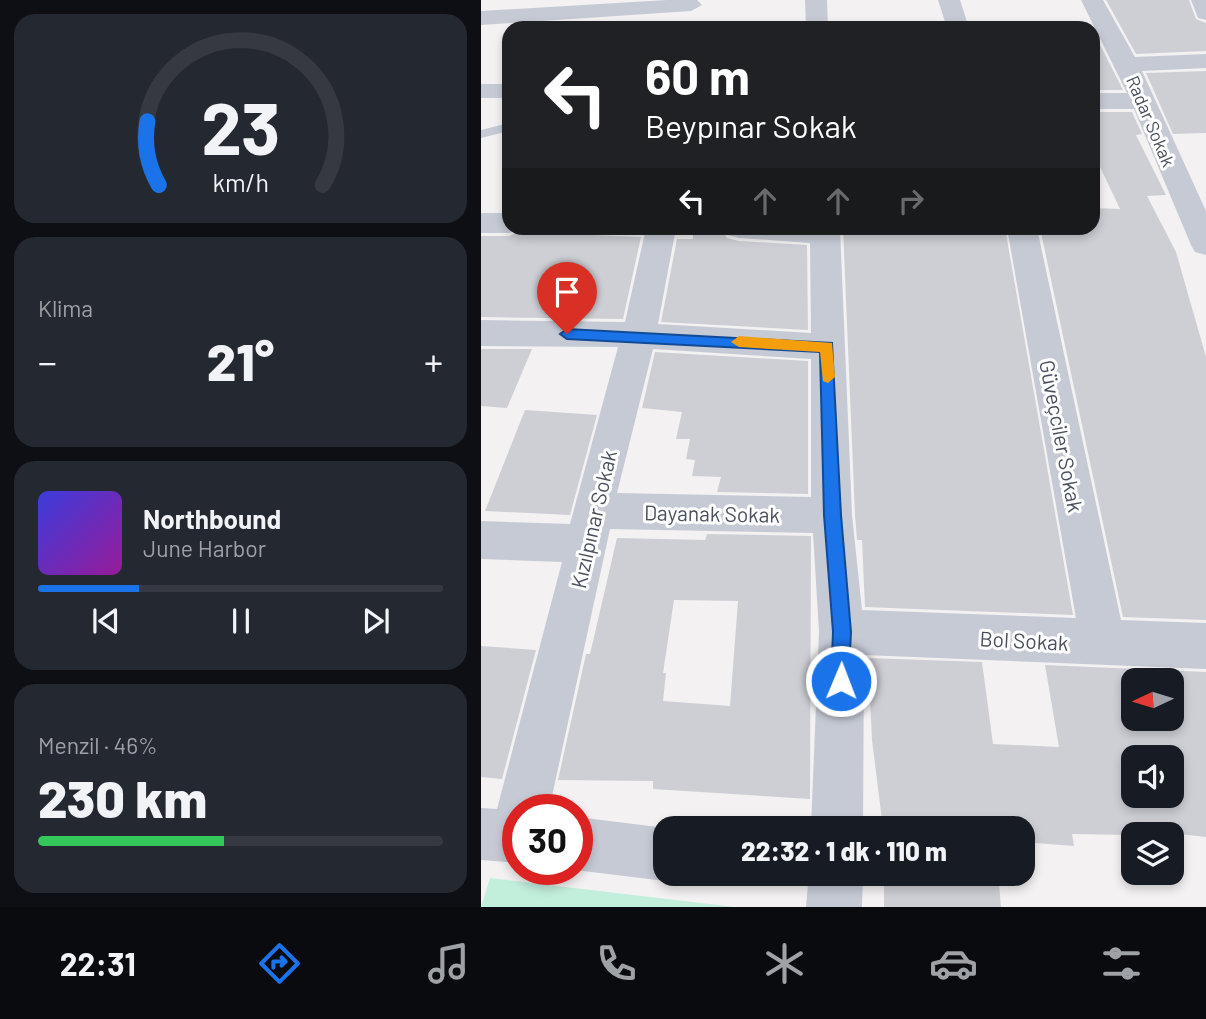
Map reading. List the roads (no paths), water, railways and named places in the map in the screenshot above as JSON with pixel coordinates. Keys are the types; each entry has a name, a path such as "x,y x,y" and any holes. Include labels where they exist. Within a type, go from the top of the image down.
{"street":[{"path":"816,0 817,21"},
{"path":"949,0 956,21"},
{"name":"Radar Sokak","path":"1092,0 1127,64 1206,245"},
{"path":"1202,0 1206,13"},
{"path":"481,18 691,2 689,21"},
{"path":"1127,64 1206,61"},
{"path":"481,91 502,91"},
{"path":"1100,101 1141,101"},
{"path":"481,223 502,223"},
{"name":"Kızılpınar Sokak","path":"520,794 639,335 660,235"},
{"path":"825,235 832,515 842,632 836,816"},
{"name":"Güveçciler Sokak","path":"1023,235 1103,644"},
{"path":"481,333 639,335 827,347"},
{"name":"Dayanak Sokak","path":"481,540 590,527 832,515"},
{"name":"Bol Sokak","path":"842,632 1206,646"},
{"path":"593,846 653,853"}],"lane":[{"path":"481,134 502,129"}]}
